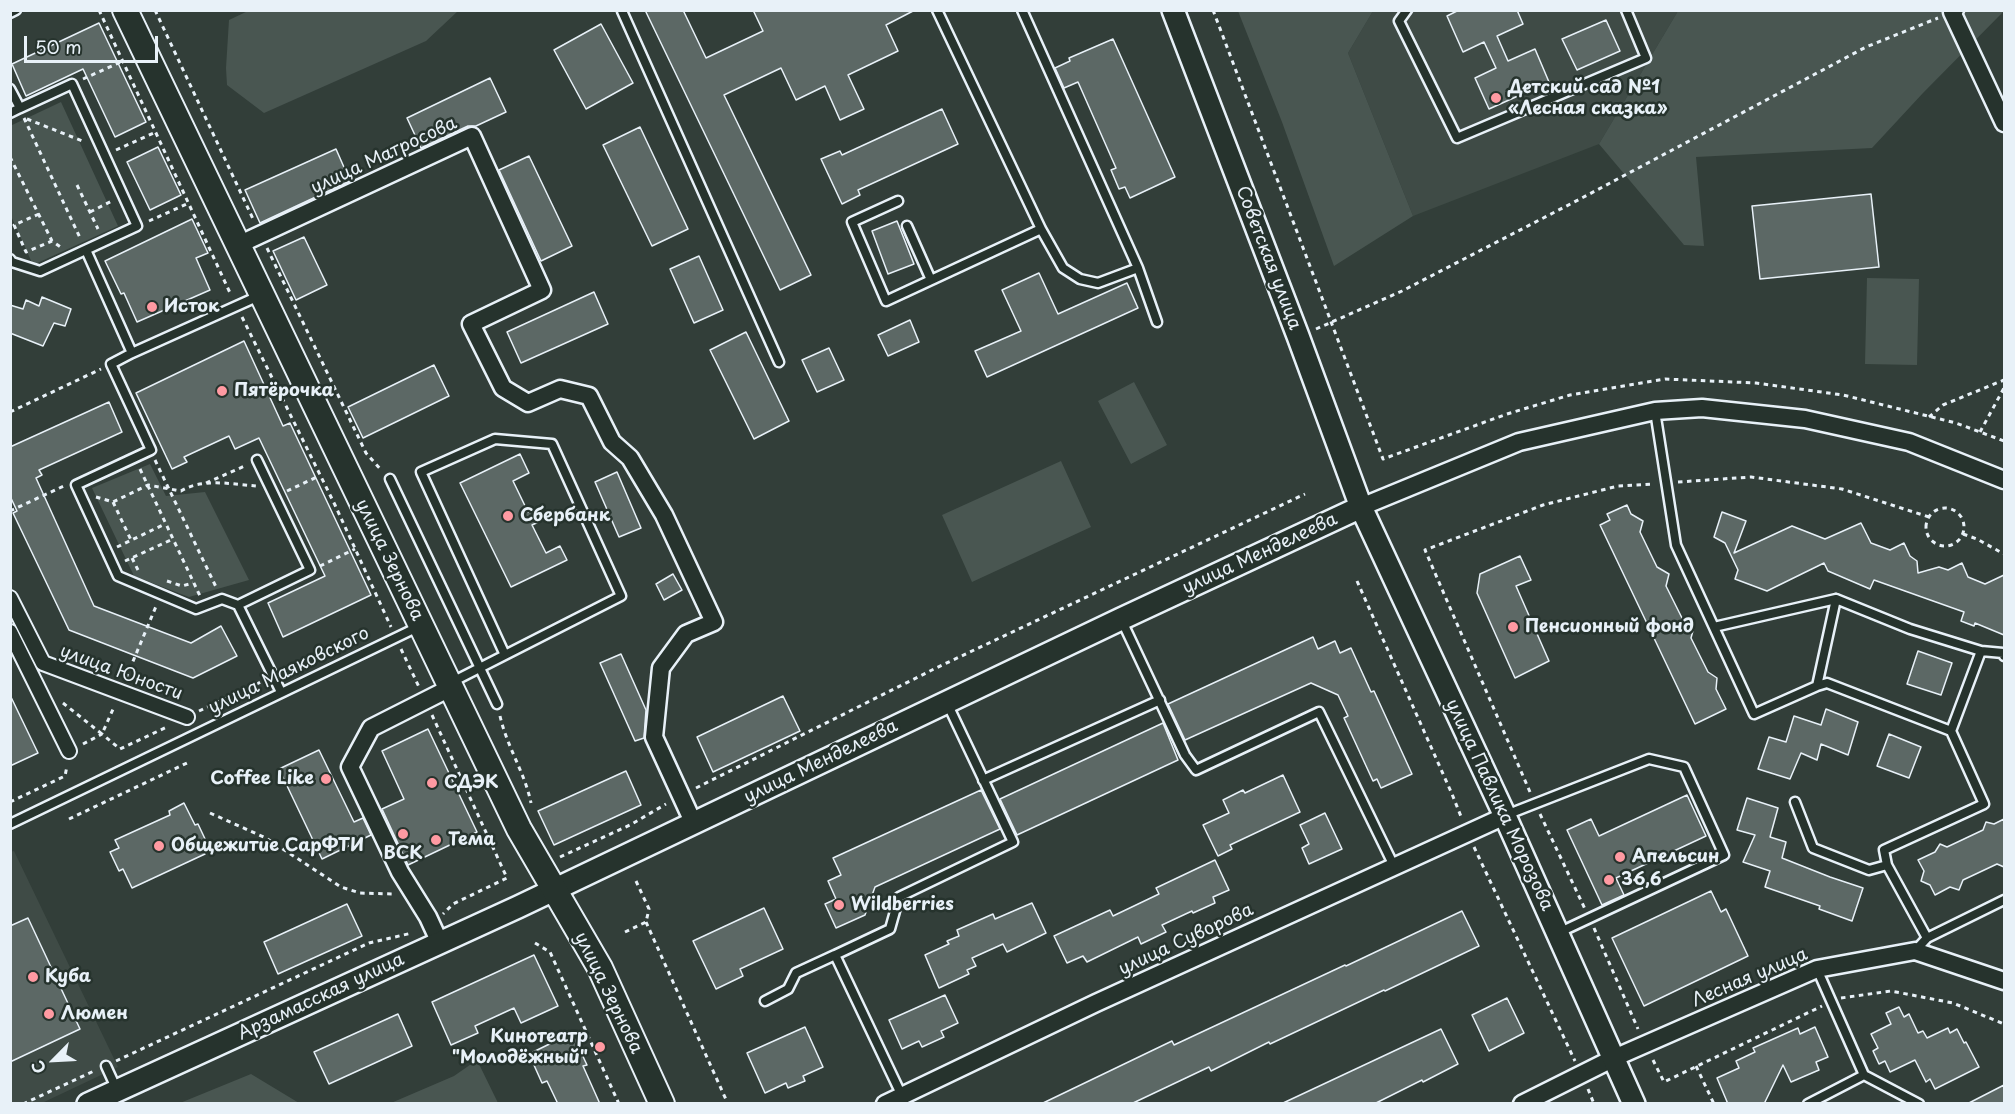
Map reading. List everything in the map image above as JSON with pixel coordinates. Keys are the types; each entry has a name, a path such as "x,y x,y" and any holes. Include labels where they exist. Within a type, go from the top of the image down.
{"main road":[{"name":"улица Зернова","path":"125,10 519,829 600,968 662,1104"}],"street":[{"name":"Советская улица","path":"1173,10 1361,507"},
{"path":"1954,11 2004,123"},
{"name":"улица Матросова","path":"238,246 472,136 542,290 471,324 503,388 528,403 560,389 589,396 612,442 630,458 664,515 714,622 686,634 661,668 654,737 693,824"},
{"name":"улица Менделеева","path":"554,890 1361,507 1519,442 1655,411 1702,408 1805,419 1909,442 2004,480"},
{"name":"улица Павлика Морозова","path":"1361,507 1505,816 1634,1104"},
{"name":"улица Юности","path":"10,598 43,663 187,717"},
{"path":"10,632 69,751"},
{"path":"435,933 400,872 350,766 371,729 425,701 449,685"},
{"name":"улица Суворова","path":"885,1104 1095,1003 1505,816"},
{"name":"Арзамасская улица","path":"88,1104 435,933 554,890"},
{"name":"Лесная улица","path":"1522,1104 1614,1058 1817,969 1915,951 2004,981"}],"lane":[{"path":"10,13 16,10"},
{"path":"623,10 779,362"},
{"path":"937,10 1041,229 1063,268 1080,279 1098,283 1138,268"},
{"path":"1022,10 1138,268 1157,322"},
{"path":"1407,10 1399,21 1457,138 1646,58 1626,10"},
{"path":"10,113 72,84 137,226 40,271 12,262 10,259"},
{"path":"10,89 20,108"},
{"path":"898,201 852,222 886,301 1041,229"},
{"path":"907,226 931,280"},
{"path":"86,250 132,353"},
{"path":"261,294 111,364 151,450 78,488 118,576 196,609 222,599 238,605 281,692"},
{"path":"1655,411 1676,545 1754,714 1827,683 1951,731 1984,804 1884,850 1887,865 1926,938"},
{"path":"449,685 621,596 552,444 495,439 422,472 505,655"},
{"path":"238,605 310,570 257,460"},
{"path":"390,479 497,704"},
{"path":"1714,627 1836,599 1910,629 1981,651 2003,653 2004,656"},
{"path":"1816,686 1836,599"},
{"path":"1121,619 1185,755 1196,770 1319,712 1394,866"},
{"name":"улица Маяковского","path":"10,824 421,626"},
{"path":"1951,731 1981,651"},
{"path":"984,780 1160,699"},
{"path":"765,1001 788,989 796,973 890,929 899,897 1013,842 947,702"},
{"path":"1505,816 1649,759 1684,767 1724,855 1557,933"},
{"path":"1795,802 1813,848 1869,870 1887,865"},
{"path":"1915,951 1926,938 2004,900"},
{"path":"835,955 902,1096"},
{"path":"1817,969 1864,1075 1919,1104"},
{"path":"106,1066 117,1090"},
{"path":"1808,1104 1864,1075"}],"path":[{"path":"23,1104 369,943 413,932 435,933 453,904 507,878 355,549 236,306 99,10"},
{"path":"1212,10 1383,459"},
{"path":"1298,336 1402,291 1866,47 1954,11"},
{"path":"72,84 123,61"},
{"path":"20,108 86,250"},
{"path":"25,119 103,152 156,132"},
{"path":"10,157 52,241 73,256"},
{"path":"10,170 16,168"},
{"path":"77,185 104,242"},
{"path":"90,212 123,196"},
{"path":"137,226 189,203"},
{"path":"39,214 12,225 26,252 52,241"},
{"path":"10,412 111,364"},
{"path":"1929,417 1943,405 2004,380"},
{"path":"1980,432 2004,388"},
{"path":"151,450 222,599"},
{"path":"135,458 204,606"},
{"path":"206,483 257,460"},
{"path":"274,497 320,476"},
{"path":"113,502 148,485 182,491 191,485 206,483 269,486"},
{"path":"10,511 63,485 78,488 113,502 131,540"},
{"path":"555,859 630,825 681,796 936,668 1305,494"},
{"path":"1939,509 1953,510 1963,520 1963,534 1955,544 1938,545 1928,537 1926,523 1933,512 1939,509"},
{"path":"107,552 166,524"},
{"path":"1963,534 2004,554"},
{"path":"114,566 172,539"},
{"path":"310,570 355,549"},
{"path":"132,558 138,570"},
{"path":"160,578 182,586 194,583"},
{"path":"10,802 65,776 69,751 102,734 120,749 273,676"},
{"path":"497,704 505,735 528,788 531,805"},
{"path":"69,819 187,763"},
{"path":"210,813 266,838 341,887 360,893 414,894"},
{"path":"636,881 649,909 646,922 728,1104"},
{"path":"625,932 646,922"},
{"path":"535,943 550,951 619,1104"},
{"path":"1696,1066 1714,1104"}],"shaded area":[{"path":"250,10 458,11 426,41 264,113 227,85 229,20"},
{"path":"1238,11 1373,11 1348,53 1413,216 1334,266 1282,122"},
{"name":"Детский сад №1 «Лесная сказка»","path":"1373,11 1678,11 1599,144 1413,216 1348,53"},
{"path":"1678,11 2004,11 1872,148 1696,157 1704,246 1684,245 1599,144"},
{"path":"61,102 118,226 33,265 11,216 10,126"},
{"path":"1867,278 1919,279 1917,365 1865,364"},
{"path":"1134,382 1167,445 1131,464 1098,401"},
{"path":"1061,461 1091,527 972,582 942,515"},
{"path":"150,464 166,496 205,492 249,580 189,597 134,576 92,488"},
{"path":"14,851 118,1067 42,1103 11,1104 10,852"},
{"path":"477,1060 498,1103 391,1103 454,1076"},
{"path":"251,1074 299,1103 180,1103"}],"building":[{"path":"645,10 683,10 706,58 763,31 753,10 915,10 886,25 898,51 848,75 864,109 840,120 825,86 796,100 781,68 724,95 811,275 780,290"},
{"path":"1459,10 1517,10 1523,24 1497,36 1508,61 1535,49 1549,82 1489,109 1475,78 1496,68 1484,42 1463,52 1447,16"},
{"path":"1606,20 1620,51 1577,70 1562,39"},
{"path":"99,23 146,122 115,137 83,69 26,96 12,64"},
{"path":"601,24 633,83 586,109 554,50"},
{"path":"1113,39 1175,177 1130,198 1125,187 1119,189 1111,170 1116,168 1078,82 1064,88 1055,68 1070,61 1069,58"},
{"path":"490,78 506,112 476,126 468,126 421,148 407,118"},
{"path":"942,109 958,144 858,190 860,195 842,204 821,159 840,151 842,155"},
{"path":"640,127 688,229 652,246 603,145"},
{"path":"158,147 181,195 150,210 127,162"},
{"path":"336,149 350,181 260,223 245,190"},
{"path":"529,156 572,246 541,261 499,170"},
{"path":"1871,194 1879,267 1760,279 1752,206"},
{"path":"192,219 208,253 196,258 210,290 137,322 124,293 121,294 105,261"},
{"path":"897,221 914,264 888,274 872,231"},
{"path":"304,237 327,285 296,300 273,251"},
{"path":"699,256 723,310 694,323 670,269"},
{"path":"1039,273 1058,314 1127,283 1138,308 987,377 975,351 1021,331 1002,290"},
{"path":"594,292 608,324 521,363 507,332"},
{"path":"42,297 71,309 65,326 54,323 43,346 10,333 10,305 23,309 26,300 39,306"},
{"path":"910,320 919,342 888,356 878,335"},
{"path":"746,332 789,421 754,439 710,350"},
{"path":"244,341 283,426 290,423 371,595 283,637 268,603 325,576 259,438 235,449 229,436 184,457 187,462 172,469 136,393"},
{"path":"829,348 844,380 817,392 802,360"},
{"path":"434,365 449,396 363,438 348,407"},
{"path":"109,402 122,432 39,470 42,475 36,478 94,606 191,643 221,626 237,656 193,678 69,630 13,513 17,511 10,496 10,447"},
{"name":"Сбербанк","path":"520,454 529,473 513,481 528,512 536,508 543,520 532,525 546,553 560,546 567,560 511,587 460,483"},
{"path":"617,472 641,528 619,537 595,482"},
{"path":"1627,505 1631,514 1643,521 1640,532 1657,567 1669,574 1666,586 1683,620 1694,627 1691,638 1708,672 1717,678 1716,689 1726,709 1695,724 1600,525 1610,520 1607,514"},
{"path":"1722,512 1746,521 1734,553 1792,526 1825,539 1861,523 1871,543 1890,550 1904,543 1910,556 1917,561 1918,573 1939,567 1948,570 1962,563 1968,577 1985,584 2004,575 2004,635 1975,623 1974,626 1961,621 1964,612 1874,580 1870,589 1828,571 1824,563 1767,591 1735,579 1738,570 1725,543 1714,537"},
{"name":"Пенсионный фонд","path":"1520,556 1531,580 1516,586 1549,661 1515,678 1477,593 1480,574"},
{"path":"673,574 682,590 664,600 656,584"},
{"path":"1313,637 1318,649 1335,641 1340,653 1351,648 1371,692 1374,691 1412,774 1381,788 1377,779 1373,781 1344,718 1348,716 1338,695 1311,683 1185,740 1168,704"},
{"path":"1918,651 1952,663 1941,695 1907,684"},
{"path":"621,654 646,710 644,738 635,741 600,663"},
{"path":"10,695 38,753 10,766"},
{"path":"783,696 800,731 713,772 697,737"},
{"path":"1826,709 1858,722 1848,755 1821,744 1817,760 1801,753 1790,779 1758,769 1769,737 1786,742 1794,716 1821,725"},
{"path":"1163,723 1178,760 1017,835 1000,799"},
{"path":"428,729 477,832 408,865 382,809 404,799 382,751"},
{"path":"1889,734 1921,747 1909,778 1877,766"},
{"path":"319,750 354,822 363,818 371,835 322,859 279,769"},
{"path":"626,771 641,805 554,845 538,811"},
{"path":"1283,775 1300,812 1230,845 1232,849 1218,856 1203,825 1229,813 1223,800 1243,790 1245,793"},
{"path":"981,790 1000,829 875,887 865,915 836,928 825,904 836,899 828,881 841,875 833,858"},
{"name":"Апельсин","path":"1687,795 1706,836 1616,878 1624,895 1602,905 1567,830 1591,819 1599,836"},
{"path":"1747,798 1778,808 1770,837 1786,842 1782,858 1863,888 1852,921 1819,909 1820,906 1765,887 1770,871 1743,862 1755,835 1737,830"},
{"name":"Общежитие СарФТИ","path":"184,803 206,841 200,843 205,854 132,888 123,869 119,871 110,852 119,848 115,840 170,815 169,811"},
{"path":"1325,813 1342,849 1309,864 1302,848 1309,844 1300,825"},
{"path":"2004,819 2004,867 1997,864 1963,880 1959,890 1950,887 1935,895 1930,885 1921,881 1924,871 1918,860 1935,852 1940,844 1947,847 1983,830 1986,822 1994,824"},
{"path":"1215,860 1229,890 1213,897 1215,903 1162,925 1166,932 1141,944 1138,937 1087,962 1083,956 1067,963 1054,936 1110,910 1113,916 1159,894 1156,888"},
{"path":"1711,891 1721,912 1726,909 1748,956 1644,1006 1612,938"},
{"path":"1032,903 1046,933 1007,952 1003,944 972,958 976,966 967,970 969,974 939,988 925,955 949,944 947,941 959,936 957,930 993,914 995,919"},
{"path":"347,904 362,936 278,974 264,942"},
{"path":"764,908 783,949 740,969 743,976 716,989 693,941"},
{"path":"1462,911 1479,946 1270,1044 1269,1042 1211,1071 1209,1067 1131,1104 1041,1104 1172,1041 1174,1045"},
{"name":"Куба","path":"28,918 80,1029 10,1062 10,926"},
{"path":"534,955 558,1006 521,1023 514,1008 475,1026 478,1033 451,1045 432,1002"},
{"path":"945,995 958,1023 941,1031 944,1037 922,1047 919,1041 902,1049 889,1020"},
{"path":"1507,998 1524,1033 1489,1051 1472,1015"},
{"path":"1899,1007 1904,1017 1909,1014 1918,1033 1923,1031 1927,1038 1948,1028 1950,1033 1957,1029 1979,1067 1935,1089 1930,1079 1926,1082 1915,1060 1890,1072 1885,1061 1879,1064 1873,1051 1878,1048 1871,1034 1891,1024 1886,1013"},
{"path":"398,1014 412,1046 329,1084 314,1052"},
{"path":"805,1027 823,1067 803,1076 805,1081 788,1088 786,1083 765,1093 747,1053"},
{"path":"1815,1027 1828,1057 1816,1062 1819,1070 1791,1082 1783,1065 1764,1104 1728,1104 1717,1078 1739,1068 1736,1061 1755,1052 1753,1048 1798,1028 1800,1034"},
{"path":"1441,1029 1458,1064 1423,1082 1422,1080 1374,1104 1281,1104"},
{"path":"572,1033 587,1065 583,1066 600,1104 558,1104 547,1081 542,1083 529,1054"},
{"path":"2004,1085 2004,1104 1967,1104"}],"place":[{"name":"Детский сад №1 «Лесная сказка»","path":"1496,98"},
{"name":"Исток","path":"152,307"},
{"name":"Пятёрочка","path":"222,391"},
{"name":"Сбербанк","path":"508,516"},
{"name":"Пенсионный фонд","path":"1513,627"},
{"name":"Coffee Like","path":"326,779"},
{"name":"СДЭК","path":"432,783"},
{"name":"ВСК","path":"403,834"},
{"name":"Тема","path":"436,840"},
{"name":"Общежитие СарФТИ","path":"159,846"},
{"name":"Апельсин","path":"1620,857"},
{"name":"36,6","path":"1609,880"},
{"name":"Wildberries","path":"839,905"},
{"name":"Куба","path":"33,977"},
{"name":"Люмен","path":"49,1014"},
{"name":"Кинотеатр \"Молодёжный\"","path":"600,1047"}]}
